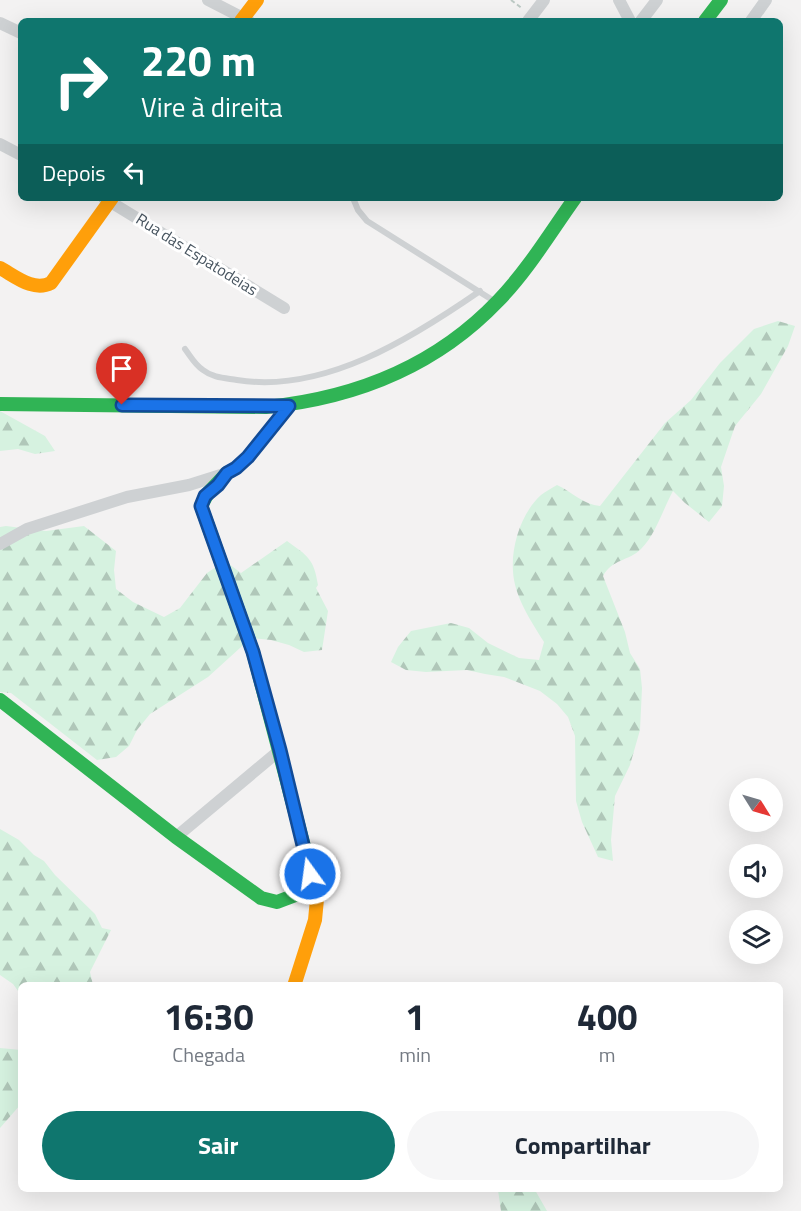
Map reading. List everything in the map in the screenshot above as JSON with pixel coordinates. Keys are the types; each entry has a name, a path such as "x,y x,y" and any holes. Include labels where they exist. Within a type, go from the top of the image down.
{"street":[{"path":"208,0 241,18"},
{"path":"246,18 257,0"},
{"path":"531,18 544,0"},
{"path":"619,0 628,18"},
{"path":"644,18 657,0"},
{"path":"707,18 721,0"},
{"path":"753,18 766,0"},
{"path":"0,23 18,32"},
{"path":"0,144 18,153"},
{"path":"0,268 38,288 46,287 108,201"},
{"name":"Rua das Espatodeias","path":"112,201 284,308"},
{"path":"0,404 289,406 354,392 390,378 430,356 459,336 497,303 513,285 573,201"},
{"path":"0,544 27,529 127,497 189,485 227,473 248,457 289,406"},
{"path":"227,473 205,496 201,506 253,652 280,750 314,888 317,909 295,982"},
{"path":"0,700 176,837 261,898 277,902 314,888"},
{"path":"176,837 280,750"}],"lane":[{"path":"354,201 367,221 385,234 497,303"},
{"path":"185,349 197,365 214,376 251,382 308,378 332,371 391,347 440,319 480,291"}],"path":[{"path":"511,0 529,18"}],"green space":[{"path":"778,321 795,326 788,346 761,394 735,426 721,467 724,486 722,506 709,522 673,491 646,543 636,553 611,566 603,576 625,632 630,653 640,669 642,688 640,730 630,765 615,796 611,840 613,861 598,857 582,822 576,801 575,736 568,717 557,704 540,691 504,677 467,670 426,672 406,670 391,662 398,647 411,631 451,623 469,628 488,643 519,658 539,660 544,642 516,590 513,571 516,540 528,510 541,495 557,485 583,501 600,506 665,423 691,400 720,363 754,329"},
{"path":"0,411 45,436 55,451 35,454 18,449 0,451"},
{"path":"84,526 116,551 114,570 116,589 133,602 164,617 180,608 207,573 225,561 241,573 287,541 305,555 312,564 318,585 316,588 328,611 322,650 304,652 271,640 251,638 208,677 150,714 137,730 129,746 116,757 97,760 11,693 0,692 0,527 46,531"},
{"path":"0,829 19,840 34,855 44,861 95,914 102,928 111,930 90,972 92,982 18,982 18,991 13,984 0,975"},
{"path":"0,1048 18,1050 18,1107 0,1128"},
{"path":"498,1192 536,1192 547,1211 501,1211"}],"traffic: fast":[{"path":"707,18 721,0"},
{"path":"0,404 266,407 299,403 362,387 421,361 474,324 519,277 573,201"},
{"path":"227,473 208,493 201,506 253,652 312,877"},
{"path":"0,700 176,837 261,898 277,902 314,888"}],"traffic: slow":[{"path":"243,18 257,0"},
{"path":"0,268 31,284 38,286 51,283 110,201"},
{"path":"295,982 315,920 317,899 312,877"}],"route":[{"path":"122,405 289,406 248,457 227,473 205,496 201,501 201,506 253,652 310,874"}]}
